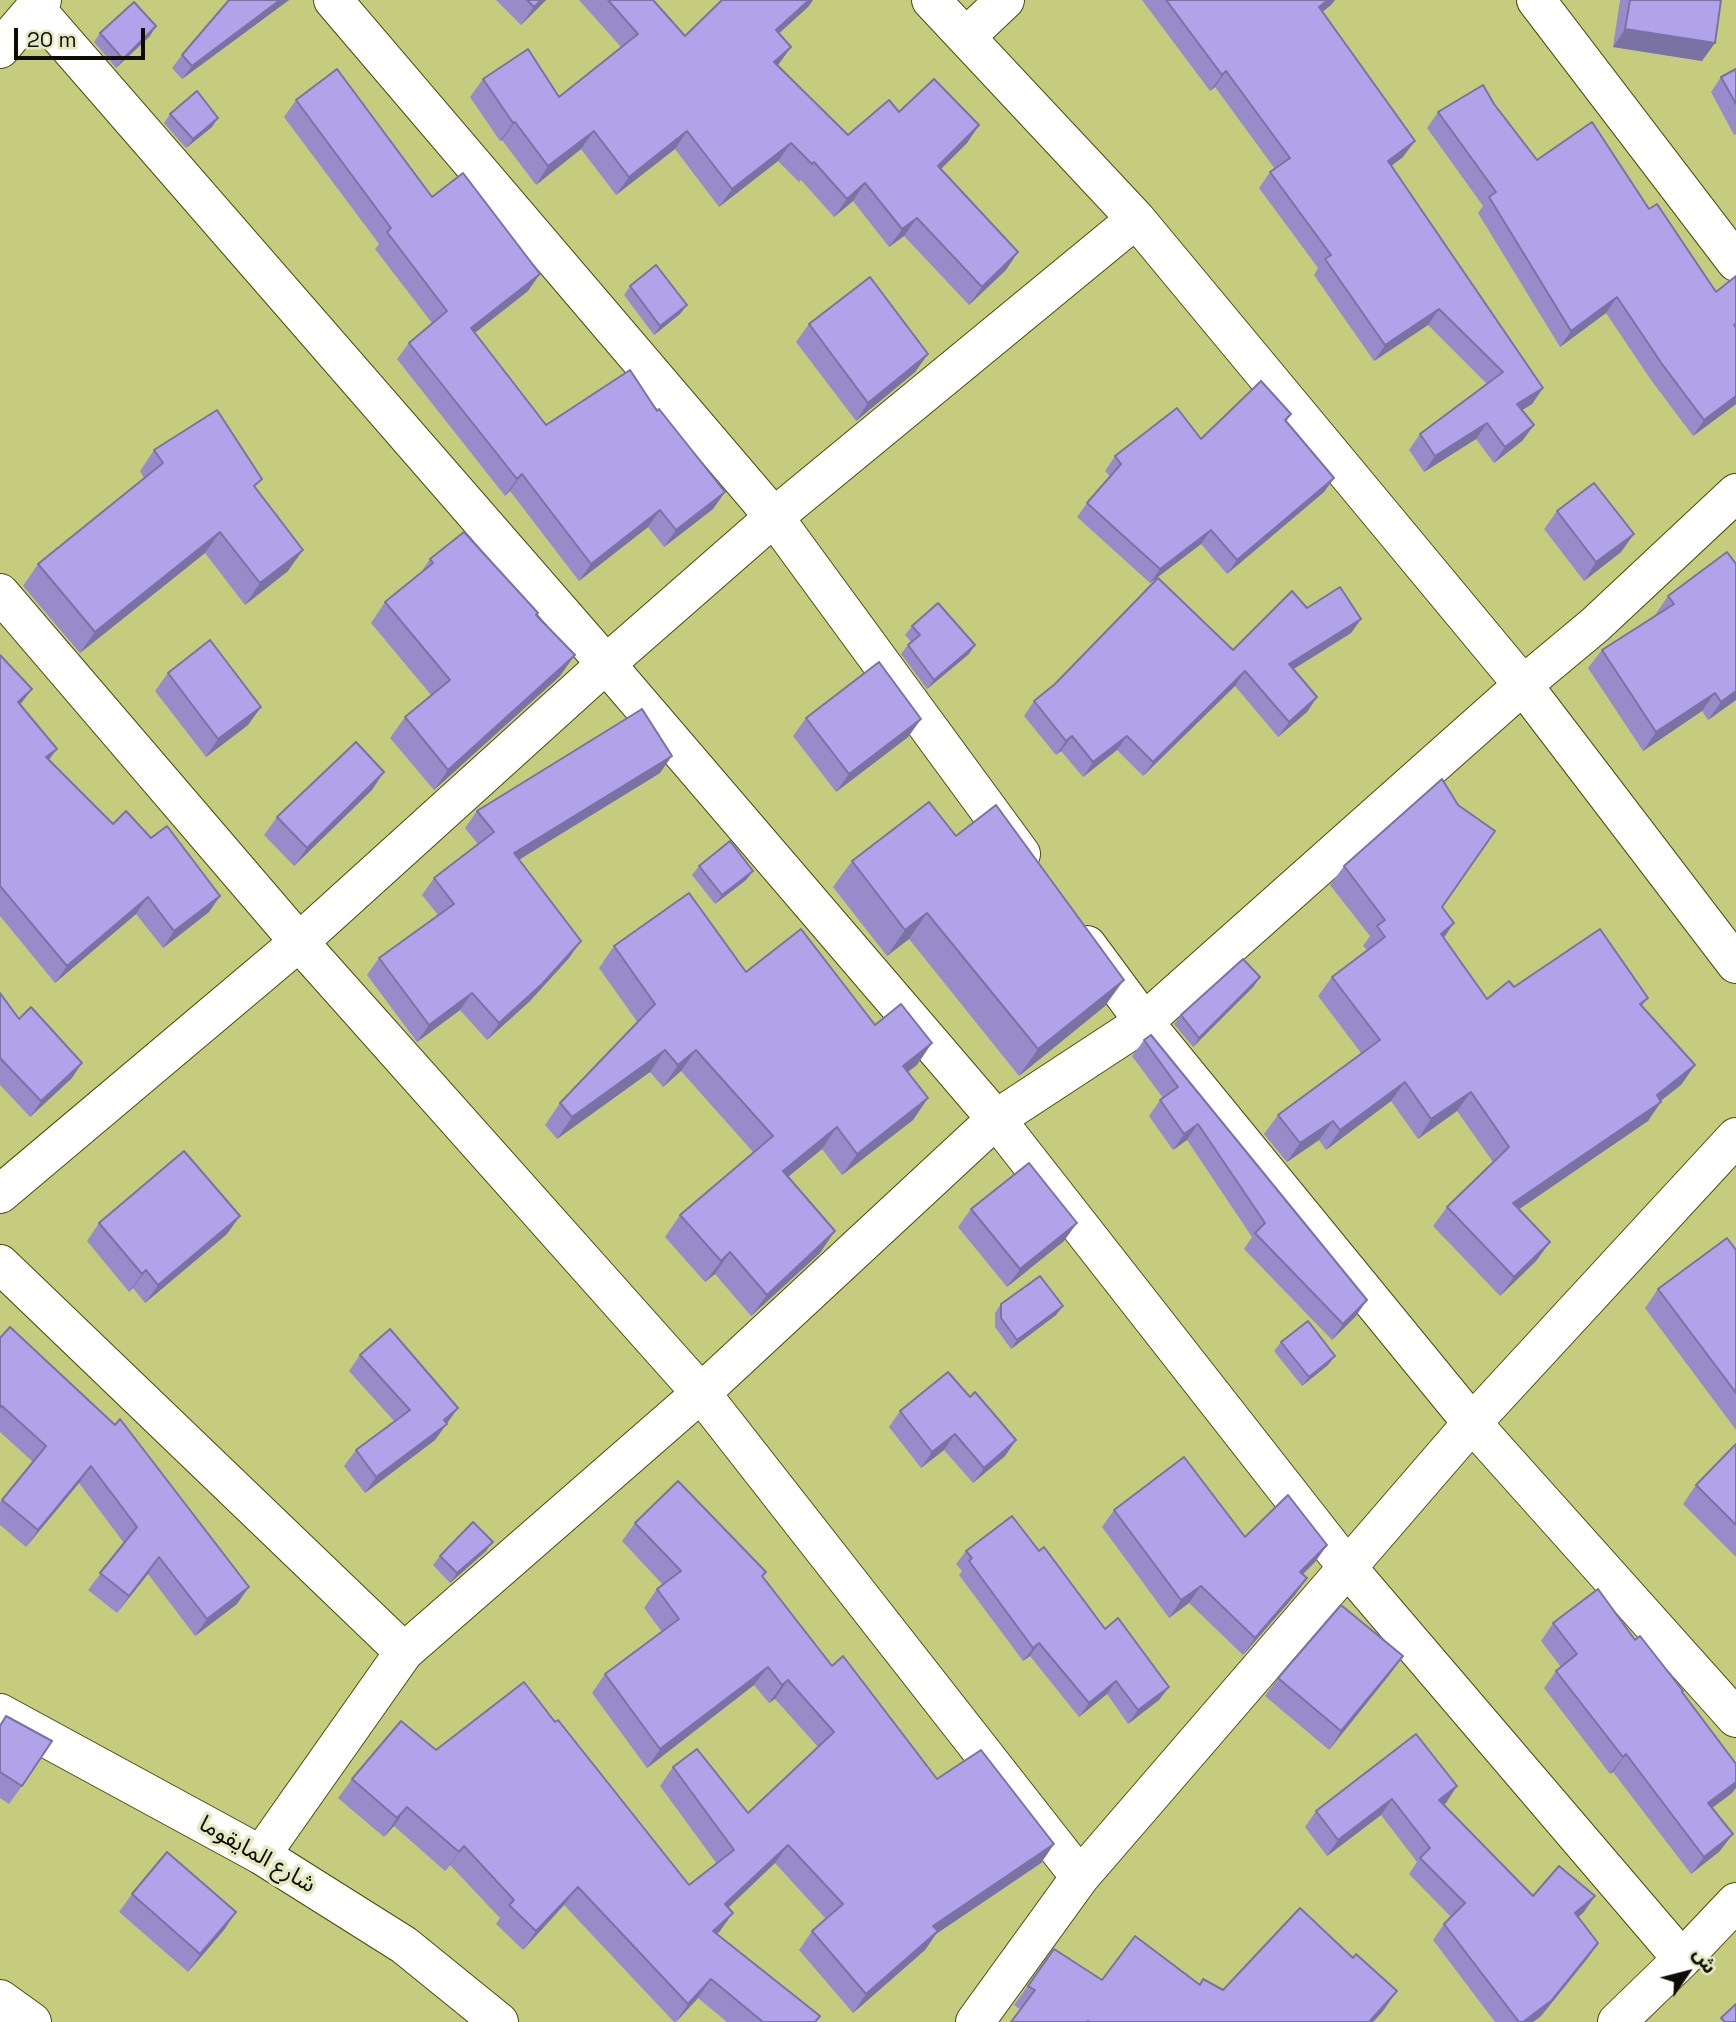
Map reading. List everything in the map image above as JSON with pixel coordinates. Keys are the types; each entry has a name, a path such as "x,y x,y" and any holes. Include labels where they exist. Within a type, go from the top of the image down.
{"street":[{"path":"333,0 774,517 1045,887"},
{"path":"931,0 1136,219 1523,685 1736,964"},
{"path":"967,36 1005,0"},
{"path":"1536,0 1736,262"},
{"path":"0,49 39,4 996,1119 1347,1567 1682,1959"},
{"path":"0,1194 299,942 606,664 774,517 1136,219"},
{"path":"261,1855 404,1652 701,1393 996,1119 1144,1022 1523,685 1595,625 1736,494"},
{"path":"0,593 299,942 701,1393 1080,1877"},
{"path":"1070,921 1144,1022 1472,1423 1736,1718"},
{"path":"975,2022 1080,1877 1472,1423 1736,1137"},
{"path":"0,1264 404,1652"},
{"name":"شارع المايقوما","path":"0,1713 261,1855 404,1945 499,2022"},
{"path":"1617,2022 1736,1902"},
{"path":"0,1999 32,2022"}],"building":[{"path":"229,0 280,0 192,66 182,55"},
{"path":"527,0 541,0 534,7"},
{"path":"608,0 653,0 685,36 722,0 809,0 776,30 791,47 774,62 848,135 889,100 899,112 934,79 979,125 938,166 1018,252 982,287 917,218 902,229 865,183 847,199 814,162 812,164 791,143 732,189 687,131 629,177 594,131 548,166 515,122 513,123 483,79 528,49 559,97 638,34"},
{"path":"1166,0 1328,0 1319,7 1415,141 1388,161 1543,388 1517,404 1534,425 1505,447 1487,423 1435,456 1420,434 1503,372 1439,309 1385,345 1325,259 1331,255 1270,172 1290,158 1226,71 1222,75"},
{"path":"1630,0 1721,0 1715,43 1625,29"},
{"path":"134,2 156,26 123,59 100,33"},
{"path":"337,69 432,197 463,173 540,274 471,328 546,425 630,370 657,411 659,409 725,492 676,530 660,510 591,564 522,474 517,479 409,343 447,311 387,232 391,228 296,100"},
{"path":"1736,69 1736,104 1721,77"},
{"path":"1483,85 1494,104 1537,160 1592,122 1649,209 1657,204 1716,292 1736,276 1736,396 1704,420 1617,297 1571,331 1489,197 1496,192 1438,112"},
{"path":"197,91 218,118 193,139 170,114"},
{"path":"656,265 687,305 660,326 630,286"},
{"path":"870,277 928,354 868,403 809,324"},
{"path":"1261,381 1291,414 1285,420 1334,478 1237,560 1211,530 1160,569 1087,503 1121,464 1115,456 1177,408 1201,439"},
{"path":"217,410 262,479 254,486 303,550 260,583 220,532 95,632 38,564 163,463 154,450"},
{"path":"1594,483 1634,534 1596,562 1557,511"},
{"path":"464,532 538,613 536,615 575,655 448,770 405,717 450,680 385,602 433,563 430,559"},
{"path":"1727,552 1736,564 1736,691 1721,702 1715,693 1656,732 1602,650 1674,604 1668,596"},
{"path":"1158,578 1233,650 1292,591 1307,608 1340,587 1361,619 1289,664 1317,697 1289,722 1245,671 1153,762 1127,736 1093,762 1072,736 1066,741 1034,701 1055,684"},
{"path":"938,603 975,645 934,680 908,645 920,635 912,626"},
{"path":"210,640 261,707 218,739 168,673"},
{"path":"0,655 32,689 18,702 57,749 46,757 113,824 126,811 151,838 167,826 220,896 174,931 148,897 67,966 0,886"},
{"path":"879,662 921,719 849,774 806,718"},
{"path":"642,709 672,756 514,853 581,941 542,984 499,1023 472,993 429,1025 379,958 454,904 434,878 494,832 477,811"},
{"path":"356,742 384,772 307,848 277,817"},
{"path":"1442,779 1458,805 1495,831 1442,907 1454,923 1441,934 1487,999 1509,981 1514,987 1600,929 1648,998 1640,1004 1695,1065 1657,1095 1661,1102 1513,1203 1550,1242 1514,1277 1447,1207 1509,1147 1471,1092 1431,1119 1405,1082 1340,1130 1333,1121 1300,1143 1278,1115 1380,1040 1332,977 1385,937 1377,926 1385,920 1344,866"},
{"path":"929,802 956,836 996,805 1124,980 1038,1049 927,913 905,930 852,861"},
{"path":"730,841 753,871 722,895 699,866"},
{"path":"689,893 746,972 801,929 875,1025 901,1004 932,1043 903,1066 928,1098 857,1154 837,1127 783,1171 835,1231 767,1295 730,1252 721,1261 680,1215 773,1136 696,1050 678,1065 665,1050 572,1117 560,1103 655,1004 614,946"},
{"path":"1243,959 1260,977 1199,1038 1181,1015"},
{"path":"0,993 19,1019 31,1007 82,1063 41,1101 0,1058"},
{"path":"1151,1035 1367,1300 1343,1324 1255,1233 1265,1223 1198,1124 1184,1134 1160,1100 1178,1087 1144,1040"},
{"path":"184,1151 240,1216 158,1285 146,1270 142,1274 99,1223"},
{"path":"1029,1163 1077,1223 1020,1269 971,1209"},
{"path":"1727,1238 1736,1250 1736,1393 1658,1289"},
{"path":"1040,1276 1063,1306 1017,1340 1001,1318 1001,1304"},
{"path":"1308,1321 1335,1356 1309,1377 1281,1342"},
{"path":"10,1327 115,1425 120,1419 249,1587 207,1619 159,1557 129,1596 100,1573 137,1527 91,1466 38,1530 2,1500 46,1446 0,1407 0,1338"},
{"path":"390,1329 458,1408 444,1420 447,1424 376,1477 356,1450 410,1410 360,1355"},
{"path":"948,1372 970,1397 975,1392 1016,1440 984,1468 955,1434 932,1452 900,1411"},
{"path":"1736,1444 1736,1525 1696,1485"},
{"path":"1184,1457 1245,1537 1288,1495 1327,1545 1300,1572 1307,1578 1255,1638 1201,1586 1181,1600 1114,1510"},
{"path":"678,1481 766,1572 762,1576 832,1666 843,1656 937,1779 981,1750 1054,1844 933,1926 938,1931 866,1994 812,1931 843,1904 788,1845 725,1904 733,1913 713,1931 820,2016 815,2022 763,2022 711,1979 688,2004 578,1887 536,1931 509,1905 514,1900 464,1846 459,1852 407,1807 397,1818 352,1779 401,1721 436,1750 524,1682 555,1722 558,1720 689,1885 734,1850 673,1767 697,1749 748,1813 834,1732 788,1680 782,1685 768,1667 660,1749 605,1674 679,1619 657,1589 681,1571 635,1523"},
{"path":"1012,1516 1039,1551 1044,1547 1105,1629 1118,1618 1169,1687 1138,1710 1116,1681 1089,1703 1039,1643 1033,1648 969,1561 972,1558 966,1551"},
{"path":"473,1522 493,1542 457,1573 440,1556"},
{"path":"1598,1589 1635,1640 1640,1636 1736,1764 1736,1782 1708,1803 1733,1834 1704,1857 1626,1754 1623,1757 1556,1671 1577,1654 1553,1623"},
{"path":"1341,1605 1403,1656 1341,1731 1278,1678"},
{"path":"6,1716 52,1741 22,1786 0,1772 0,1726"},
{"path":"1416,1734 1457,1786 1439,1800 1533,1896 1559,1866 1595,1896 1575,1913 1598,1943 1552,2000 1523,2022 1519,2022 1444,1924 1465,1903 1420,1858 1430,1848 1392,1799 1338,1840 1316,1811"},
{"path":"167,1852 236,1912 200,1954 132,1894"},
{"path":"1300,1908 1353,1958 1356,1954 1397,1991 1369,2022 1011,2022 1035,1990 1028,1986 1054,1949 1102,1980 1135,1936 1200,1985 1203,1979 1223,1990"},
{"path":"1736,2004 1736,2022 1725,2022 1721,2018"}]}
